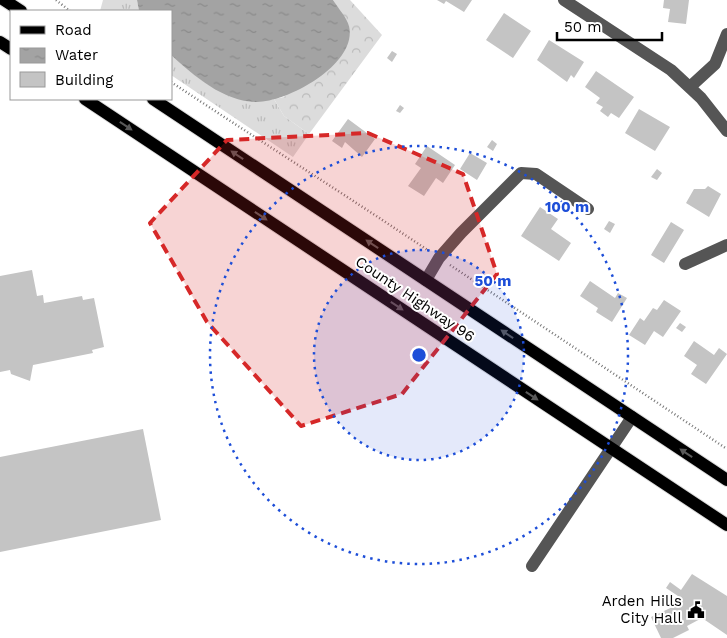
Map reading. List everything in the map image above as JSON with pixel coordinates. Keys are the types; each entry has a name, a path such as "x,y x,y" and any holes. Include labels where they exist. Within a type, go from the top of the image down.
{"main road":[{"path":"4,0 19,10"},
{"name":"County Highway 96","path":"87,100 727,525"},
{"name":"County Highway 96","path":"154,100 727,480"}],"street":[{"path":"564,0 671,70 691,86 727,132"},
{"path":"691,86 715,64 727,34"},
{"path":"426,280 440,258 461,232 521,173 536,174 588,209"},
{"path":"685,264 727,245"},
{"path":"532,566 632,417"}],"path":[{"path":"56,0 69,10"}],"highlighted area":[{"path":"368,133 463,174 497,274 402,394 301,426 207,322 150,223 227,140"}],"green space":[{"path":"103,0 137,0 139,10 100,10"},
{"path":"333,0 350,0 382,35 309,134 284,116 274,99 284,97 349,26"},
{"path":"172,56 194,75 231,96 258,100 274,99 284,116 309,134 293,157 172,76"}],"water":[{"path":"137,0 333,0 348,23 349,40 343,54 332,67 302,88 270,100 245,101 221,93 200,79 172,56 172,10 139,10"}],"building":[{"path":"437,0 472,0 464,12 446,1 444,4"},
{"path":"664,0 689,0 686,24 668,22 670,9 663,8"},
{"path":"504,13 531,31 513,58 486,40"},
{"path":"549,40 584,62 574,78 571,75 567,82 537,60"},
{"path":"392,51 397,54 392,62 387,58"},
{"path":"596,71 634,97 619,118 611,113 608,117 600,111 603,107 596,103 600,98 585,87"},
{"path":"400,105 404,108 400,113 396,111"},
{"path":"639,109 670,127 655,151 625,133"},
{"path":"348,119 375,139 362,157 345,142 342,148 332,141"},
{"path":"492,140 497,144 493,151 487,147"},
{"path":"427,146 455,165 443,183 436,178 424,196 408,186 421,168 415,164"},
{"path":"470,153 487,163 477,180 460,169"},
{"path":"657,169 662,173 657,180 651,177"},
{"path":"708,186 721,194 709,217 686,203 694,189 705,189"},
{"path":"540,207 558,219 551,229 571,243 559,261 521,236"},
{"path":"609,221 615,224 610,233 604,229"},
{"path":"671,222 684,230 664,263 651,255"},
{"path":"32,270 37,296 43,295 44,303 82,296 83,300 94,298 104,347 92,350 93,353 33,365 30,381 11,374 10,370 0,372 0,276"},
{"path":"590,281 615,298 618,293 627,298 612,322 596,312 598,308 580,296"},
{"path":"664,300 681,311 663,337 654,331 645,345 629,335 640,318 644,321 653,308 657,310"},
{"path":"680,323 686,327 682,332 676,328"},
{"path":"694,341 714,355 719,348 727,354 706,384 691,374 697,365 684,356"},
{"path":"143,429 161,520 0,552 0,457"},
{"name":"Arden Hills City Hall","path":"692,574 727,596 727,635 702,618 687,626 689,630 673,638 661,638 651,617 679,604 674,601 678,596 666,588 670,582 681,590"}],"place":[{"name":"Arden Hills City Hall","path":"696,610"}]}
